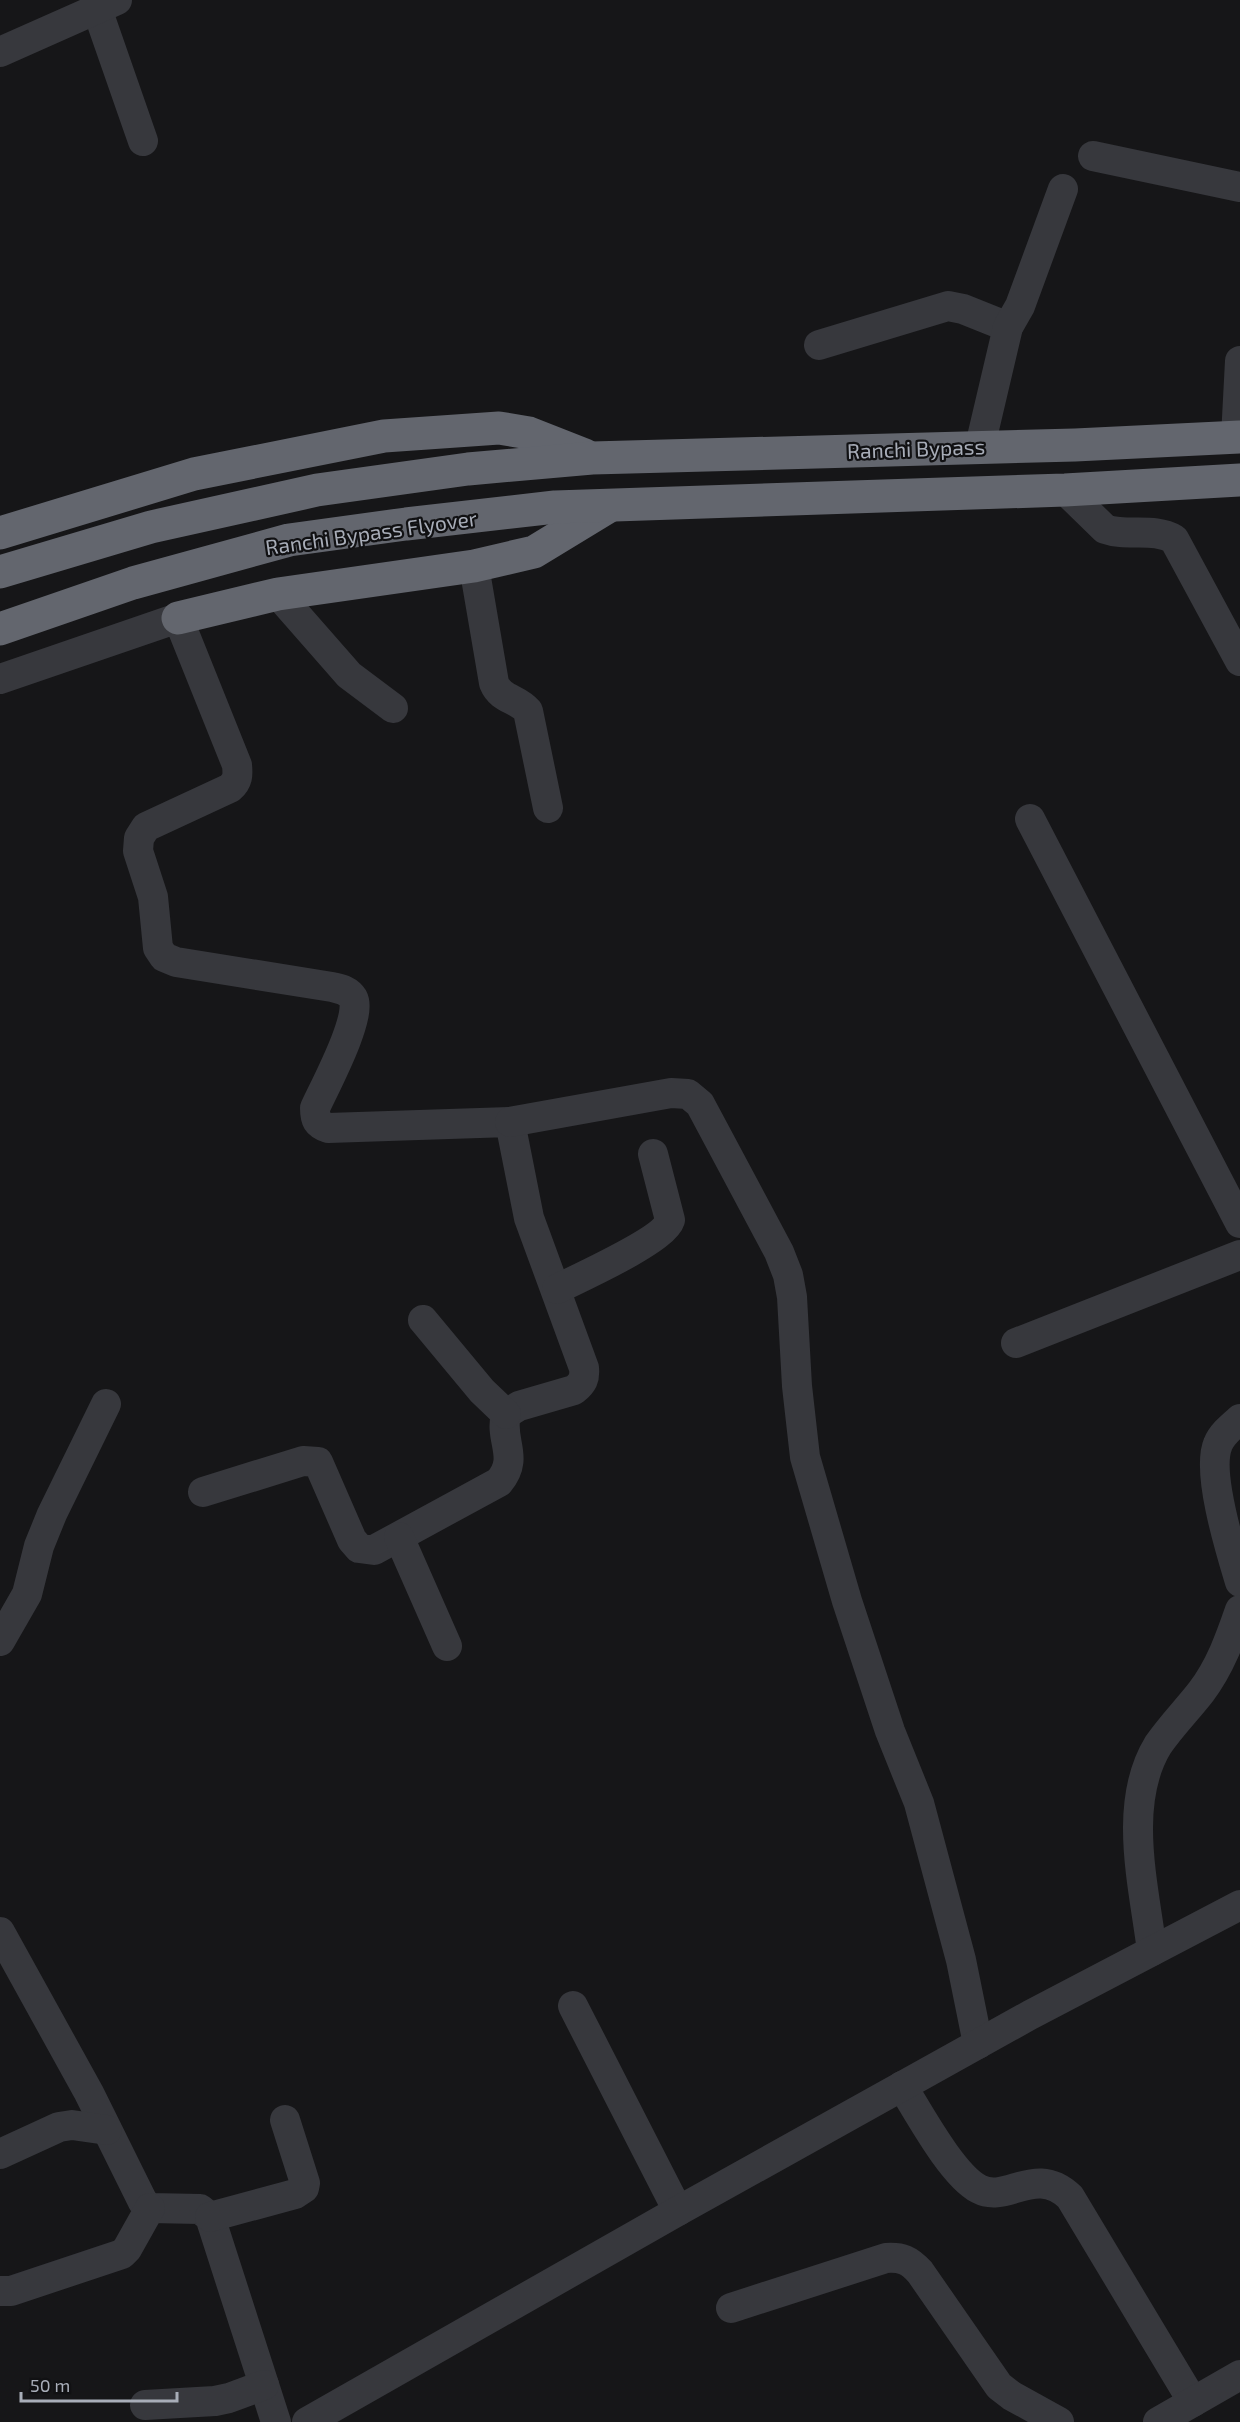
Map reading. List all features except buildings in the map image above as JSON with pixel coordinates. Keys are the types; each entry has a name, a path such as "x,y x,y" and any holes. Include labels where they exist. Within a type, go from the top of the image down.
{"highway":[{"path":"0,533 194,474 384,436 499,428 529,433 592,458"},
{"name":"Ranchi Bypass","path":"592,458 1075,445 1238,437"},
{"path":"0,572 151,527 317,490 468,469 592,458"},
{"path":"178,618 278,594 474,566 534,552 610,506 1065,490 1240,480"},
{"name":"Ranchi Bypass Flyover","path":"0,629 133,583 289,540 544,508 610,506"}],"street":[{"path":"0,52 107,4 143,141"},
{"path":"1093,156 1240,187"},
{"path":"980,446 1008,327 1020,306 1063,189"},
{"path":"819,345 948,306 963,309 1008,327"},
{"path":"1238,437 1240,361"},
{"path":"1065,490 1105,529 1113,532 1164,534 1174,539 1230,626 1240,661"},
{"path":"474,566 494,683 497,691 504,697 523,705 528,711 548,808"},
{"path":"278,594 349,675 393,708"},
{"path":"0,679 178,618 237,765 238,775 230,788 146,827 139,838 138,851 153,897 158,948 164,957 176,962 332,987 346,991 352,996 356,1006 350,1030 315,1108 315,1118 319,1125 328,1128 510,1122 671,1093 688,1094 700,1104 779,1252 788,1275 792,1297 797,1386 805,1456 847,1600 890,1731 918,1803 961,1960 978,2044"},
{"path":"1030,819 1240,1223"},
{"path":"203,1492 303,1461 313,1460 323,1468 352,1540 359,1548 374,1550 498,1482 506,1473 509,1464 504,1426 506,1414 519,1406 574,1390 581,1384 585,1376 557,1289 530,1218 510,1122"},
{"path":"557,1289 652,1240 668,1226 670,1220 653,1154"},
{"path":"1016,1343 1240,1256"},
{"path":"423,1320 482,1391 506,1414"},
{"path":"0,1641 27,1594 39,1546 106,1404"},
{"path":"1240,1419 1224,1434 1215,1454 1222,1517 1240,1582"},
{"path":"399,1537 447,1646"},
{"path":"1152,1951 1137,1827 1139,1794 1146,1769 1158,1746 1201,1692 1216,1669 1240,1610"},
{"path":"307,2422 902,2086 1240,1905"},
{"path":"0,1932 107,2130 143,2202 150,2208 193,2207 206,2212 210,2217 276,2422"},
{"path":"573,2006 678,2211"},
{"path":"902,2086 956,2167 969,2182 980,2190 990,2192 1035,2183 1050,2184 1061,2189 1070,2197 1193,2402"},
{"path":"210,2217 295,2194 304,2188 305,2182 285,2120"},
{"path":"0,2154 59,2127 72,2125 107,2130"},
{"path":"0,2290 11,2291 113,2259 127,2249 150,2208"},
{"path":"731,2308 886,2258 899,2257 910,2261 920,2272 988,2374 999,2386 1012,2396 1059,2422"},
{"path":"1158,2422 1240,2375"},
{"path":"145,2405 215,2401 264,2385"}]}
